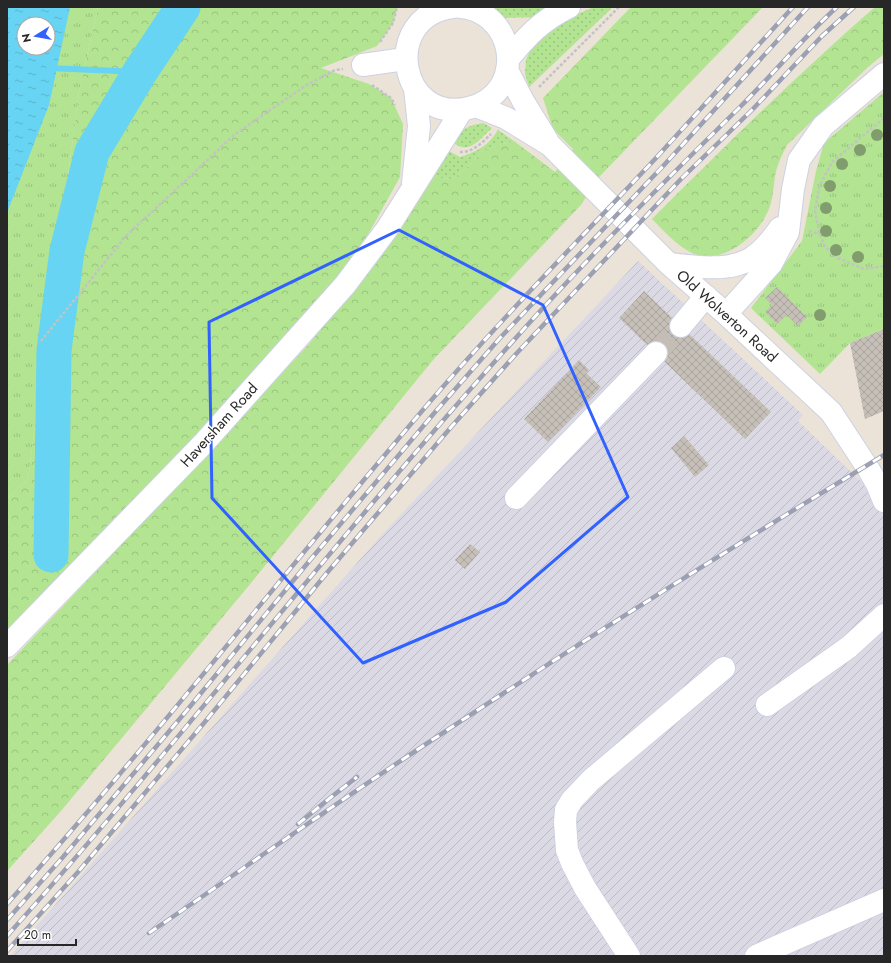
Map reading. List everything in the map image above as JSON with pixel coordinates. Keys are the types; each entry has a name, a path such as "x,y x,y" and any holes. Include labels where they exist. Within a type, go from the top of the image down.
{"street":[{"path":"413,188 419,132 415,88 408,74 406,60 409,41 418,16 426,17 445,8 452,7"},
{"path":"469,108 485,102 493,96 504,80 508,64 531,32 550,17 568,7"},
{"name":"Old Wolverton Road","path":"471,8 490,18 498,26 504,36 507,47 508,64 523,102 550,145 670,264 831,412 869,470 884,501"},
{"path":"368,64 406,60"},
{"path":"726,314 771,264 788,232 799,160 823,126 884,74"},
{"name":"Old Wolverton Road","path":"415,88 422,96 441,107 451,110 469,108 506,118 550,145"},
{"name":"Haversham Road","path":"7,646 202,445 345,285 387,229 413,188 469,108"},
{"path":"670,264 718,267 737,264 751,258 768,244 790,215"},
{"path":"682,326 706,296"},
{"path":"516,498 656,353"},
{"path":"767,705 849,647 884,615"},
{"path":"629,956 585,888 572,863 567,850 565,822 566,810 572,800 591,780 724,668"},
{"path":"756,956 884,900"}],"path":[{"path":"397,7 393,23 377,46 368,64 369,84 391,98 398,112"},
{"path":"41,341 126,236 234,135 305,86 335,70 368,64"},
{"path":"884,118 832,162 819,187 815,212 820,234 825,247 838,258 864,269 884,266"}],"highlighted area":[{"path":"399,230 543,305 628,497 506,602 363,663 212,498 209,322"}],"shaded area":[{"path":"638,261 803,415 798,421 868,488 884,513 884,956 10,956 379,538"}],"green space":[{"path":"7,7 98,7 79,92 28,479 7,499"},
{"path":"98,7 397,7 393,23 377,46 321,68 369,84 391,98 403,124 400,177 331,301 7,646 7,499 28,479 79,92"},
{"path":"475,7 569,7 550,17 489,18"},
{"path":"594,7 613,7 529,87 525,74 526,60 531,48 559,22"},
{"path":"631,7 763,7 600,176 580,206 433,360 251,583 61,811 7,871 7,665 310,343 404,218 428,177 453,179 471,164 481,152 514,141 555,172 573,149 553,129 543,98"},
{"path":"875,7 884,7 884,54 868,67 787,145 777,168 771,201 761,224 745,241 735,248 714,256 703,256 692,253 675,242 652,219 762,111"},
{"path":"884,92 884,329 850,343 820,374 751,308 802,241 816,171 824,143"},
{"path":"483,123 492,128 473,145 463,147 451,141 457,134 465,129 473,125"},
{"path":"498,130 514,141 481,152 471,164 453,179 428,177 445,149 460,157 466,155 486,144"}],"water":[{"path":"7,7 70,7 49,105 7,213"}],"building":[{"path":"777,287 807,317 798,326 787,315 777,324 765,312 772,305 765,298"},
{"path":"644,291 771,412 745,439 619,318"},
{"path":"884,329 884,411 865,419 850,343"},
{"path":"579,360 589,370 586,373 601,387 548,442 524,419"},
{"path":"684,436 709,465 695,477 671,448"},
{"path":"470,544 480,552 465,569 455,560"}],"waterway":[{"path":"51,555 54,350 67,251 92,152 140,72 183,7"},
{"path":"49,68 140,72"}],"tunnel":[{"path":"656,353 681,326"}],"railway":[{"path":"7,904 114,781 375,466 456,372 512,310 656,158 793,7"},
{"path":"7,920 63,857 188,709 311,559 500,338 665,164 808,7"},
{"path":"7,936 133,790 442,421 534,317 651,195 741,106 812,31 837,7"},
{"path":"7,951 78,872 204,723 326,574 452,426 516,354 681,179 752,110 822,36 854,7"},
{"path":"149,933 378,776 528,677 764,528 884,455"},
{"path":"298,824 357,777"}]}
